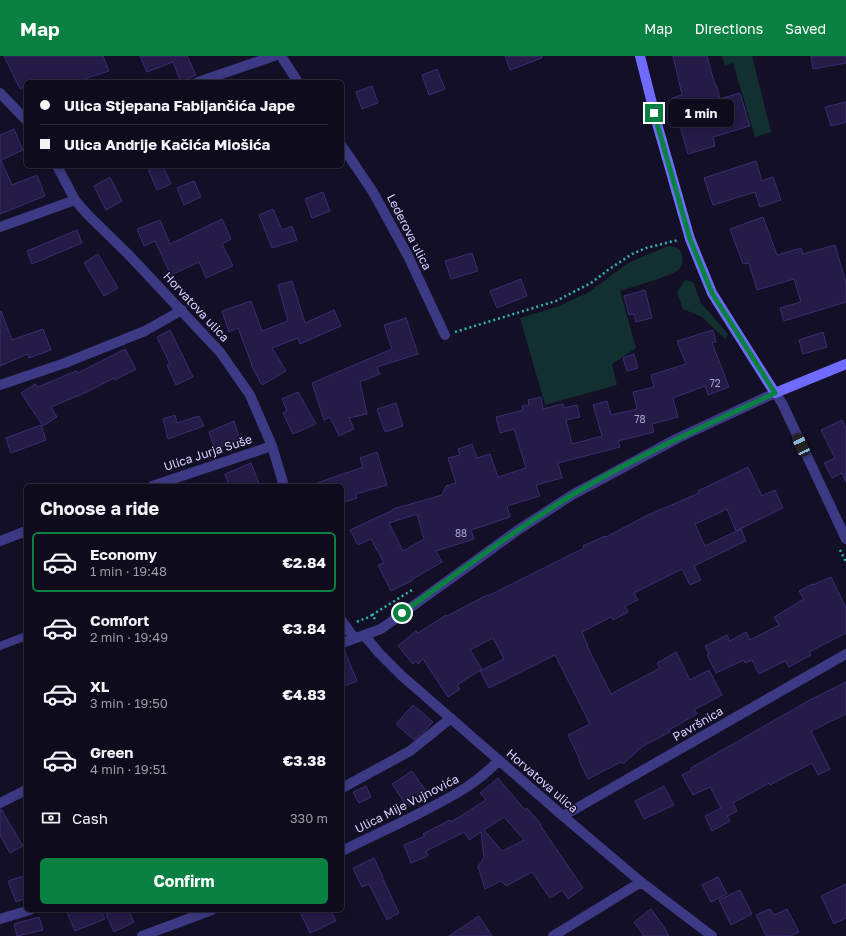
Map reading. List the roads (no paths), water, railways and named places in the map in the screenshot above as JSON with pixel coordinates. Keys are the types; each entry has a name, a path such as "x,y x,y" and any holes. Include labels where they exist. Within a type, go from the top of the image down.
{"main road":[{"path":"640,56 658,127 690,239 712,293 775,393 846,364"}],"street":[{"path":"204,80 274,56"},
{"path":"281,56 297,80"},
{"path":"1,96 24,118"},
{"name":"Lederova ulica","path":"344,149 373,192 408,256 445,335"},
{"name":"Horvatova ulica","path":"57,168 75,200 87,214 129,255 220,352 250,395 272,446 283,484"},
{"path":"0,227 75,200"},
{"path":"0,385 65,363 145,331 182,310"},
{"path":"344,642 381,628 518,530 572,495 676,439 775,393 846,539"},
{"name":"Ulica Jurja Suše","path":"158,484 272,446"},
{"path":"0,540 24,532"},
{"path":"344,624 354,638"},
{"name":"Horvatova ulica","path":"364,635 379,653 402,676 563,816 641,882 712,936"},
{"name":"Pavršnica","path":"563,816 846,654"},
{"path":"344,787 410,751 451,718"},
{"name":"Ulica Mije Vujnovića","path":"344,850 458,794 486,774 499,760"},
{"path":"0,803 24,791"},
{"path":"553,936 641,882"},
{"path":"0,919 24,912"},
{"path":"142,936 207,912"}],"lane":[{"path":"0,646 24,637"}]}
